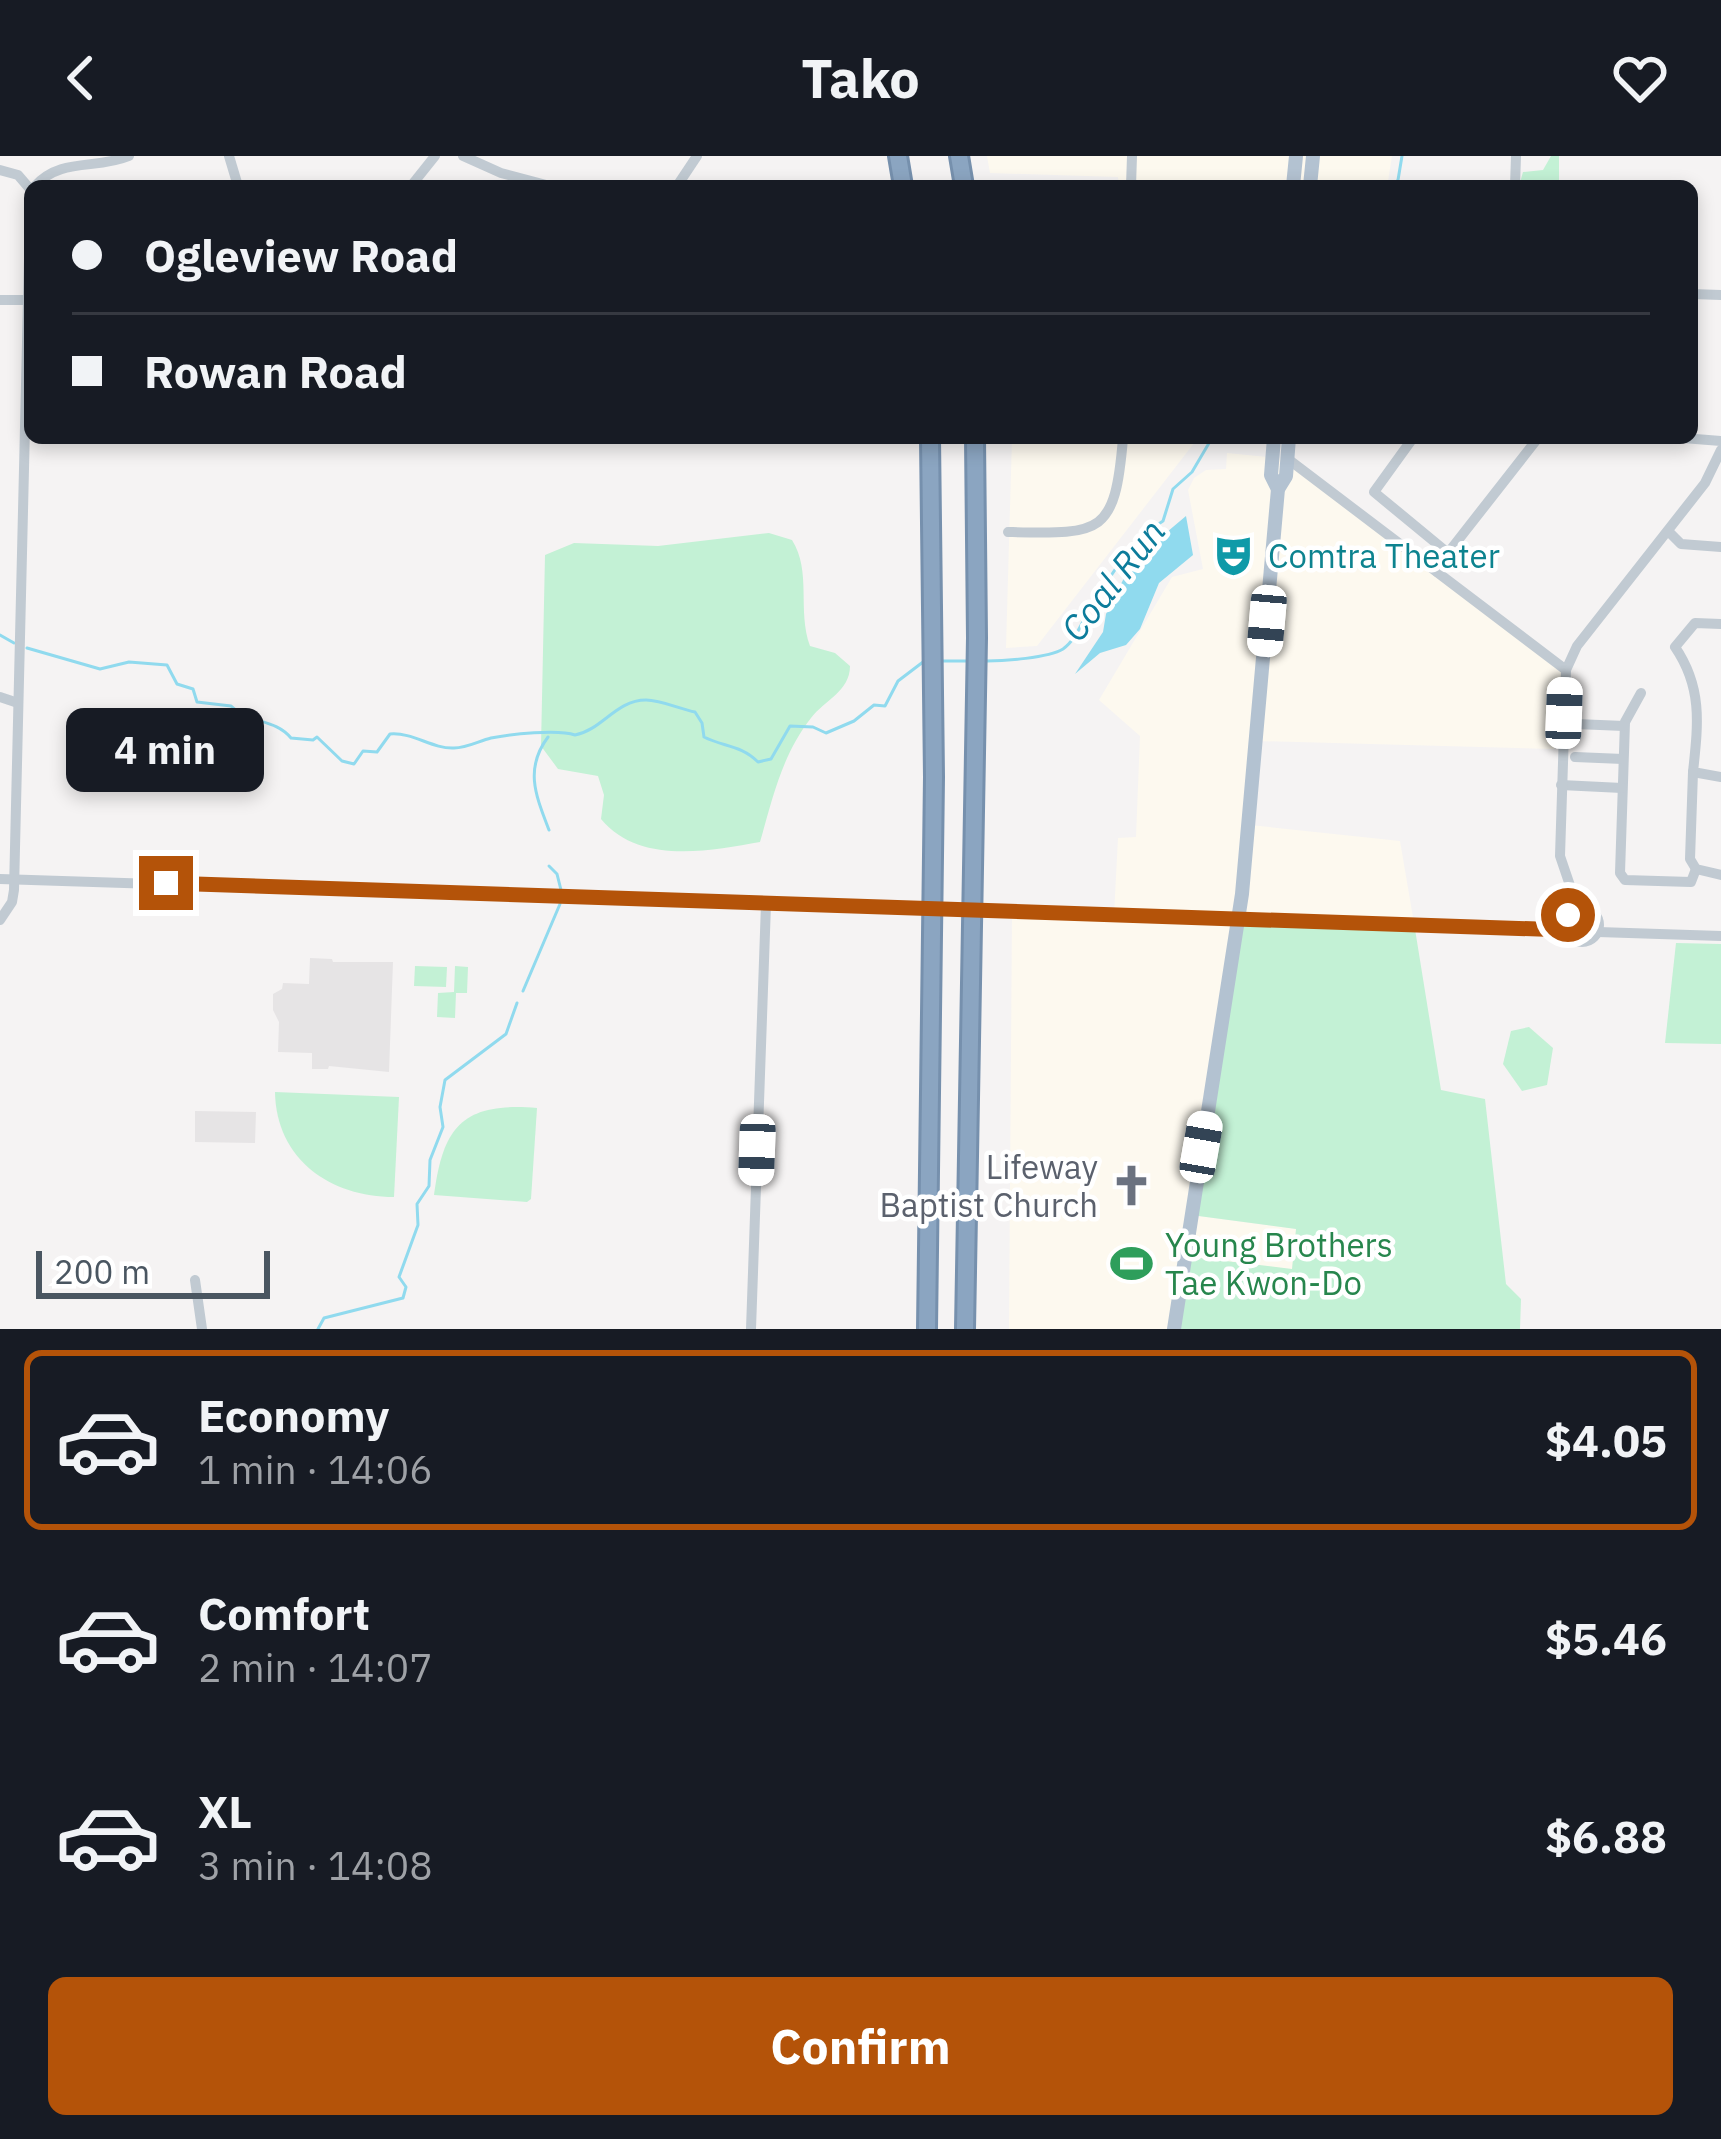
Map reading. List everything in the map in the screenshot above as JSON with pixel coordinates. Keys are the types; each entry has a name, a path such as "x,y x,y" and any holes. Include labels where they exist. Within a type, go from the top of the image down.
{"highway":[{"path":"926,1329 934,777 931,444"},
{"path":"965,1329 977,638 975,444"}],"main road":[{"path":"1274,444 1271,475 1278,489"},
{"path":"1174,1329 1239,920 1278,489 1286,476 1289,444"}],"street":[{"path":"43,180 62,166 129,156"},
{"path":"416,180 435,156"},
{"path":"463,156 529,180"},
{"path":"0,920 12,902 14,880 24,434"},
{"path":"1008,532 1073,532 1105,518 1118,492 1122,444"},
{"path":"1409,444 1374,492 1448,553"},
{"path":"1437,572 1529,444"},
{"path":"1578,909 1561,868 1566,670 1577,646 1705,483 1721,450"},
{"path":"1288,459 1566,670"},
{"path":"1668,530 1681,544 1721,547"},
{"path":"1721,624 1695,623 1675,646 1697,690 1690,859 1696,869 1721,875"},
{"path":"1641,693 1624,726 1620,873 1625,880 1690,882 1696,869"},
{"path":"0,697 18,703"},
{"path":"1576,724 1624,726"},
{"path":"1575,757 1623,759"},
{"path":"1693,772 1721,777"},
{"path":"1561,785 1622,788"},
{"path":"0,880 1566,930"},
{"path":"751,1329 766,904"},
{"path":"1598,932 1594,913 1578,909 1568,915 1566,930 1573,940 1584,943 1598,932 1721,936"},
{"path":"195,1280 202,1329"}],"shaded area":[{"path":"987,156 1392,156 1388,180 1118,180 990,173"},
{"path":"1012,444 1193,444 1037,646 1006,648"},
{"path":"1227,453 1288,459 1566,670 1556,705 1554,749 1257,741 1250,825 1400,841 1414,923 1191,1215 1297,1229 1292,1270 1185,1257 1174,1329 1009,1329 1012,912 1114,915 1118,838 1136,837 1140,736 1099,700 1172,577 1203,569 1188,490 1206,470 1226,469"},
{"path":"310,958 393,962 389,1072 329,1066 312,1069 312,1053 278,1052 273,994 283,983 309,984"},
{"path":"195,1111 256,1112 255,1143 195,1142"}],"green space":[{"path":"1551,156 1559,156 1559,180 1521,180 1523,172 1543,170"},
{"path":"769,533 792,540 801,565 810,646 835,653 850,666 846,682 811,718 793,747 760,842 697,851 635,843 601,819 604,795 598,776 558,769 541,746 545,555 574,543 658,546"},
{"path":"1239,920 1414,923 1441,1090 1485,1099 1506,1284 1521,1299 1520,1329 1174,1329 1184,1256 1292,1269 1296,1229 1191,1215"},
{"path":"1676,943 1721,944 1721,1044 1665,1043"},
{"path":"415,966 447,967 446,987 414,986"},
{"path":"455,966 468,967 467,993 456,993 455,1018 437,1017 438,993 454,992"},
{"path":"1529,1027 1553,1048 1547,1085 1522,1091 1503,1064 1511,1031"},
{"path":"275,1092 399,1097 394,1197 349,1190 311,1170 285,1137"},
{"path":"537,1108 531,1199 434,1195 443,1151 461,1123 491,1109"}],"water":[{"path":"1186,516 1193,555 1159,583 1140,629 1126,645 1100,653 1075,674 1103,632 1106,614 1125,576 1148,548"}],"waterway":[{"name":"Coal Run","path":"1398,180 1402,156"},
{"name":"Coal Run","path":"987,661 1037,657 1068,645 1122,560 1163,521 1173,489 1192,472 1208,444"},
{"name":"Coal Run","path":"0,635 14,643"},
{"name":"Coal Run","path":"27,648 100,669 129,662 167,665 177,684 193,689 197,702 231,706 291,738 317,737 342,761 354,764 363,751 377,752 390,734 454,748 522,734 575,735 626,705 646,700 695,712 704,737 739,749 758,762 771,759 790,726 826,733 854,721 874,705 885,706 898,681 923,662"},
{"name":"Coal Run","path":"939,661 971,661"},
{"path":"548,737 534,772 549,830"},
{"path":"549,866 561,890"},
{"path":"523,991 560,904"},
{"path":"318,1329 324,1318 403,1298 406,1287 399,1277 443,1127 440,1107 445,1080 506,1034 517,1003"}],"place":[{"name":"Comtra Theater","path":"1234,556"},
{"name":"Lifeway Baptist Church","path":"1132,1186"},
{"name":"Young Brothers Tae Kwon-Do","path":"1131,1264"}],"route":[{"path":"166,883 1566,930 1568,915"}]}
